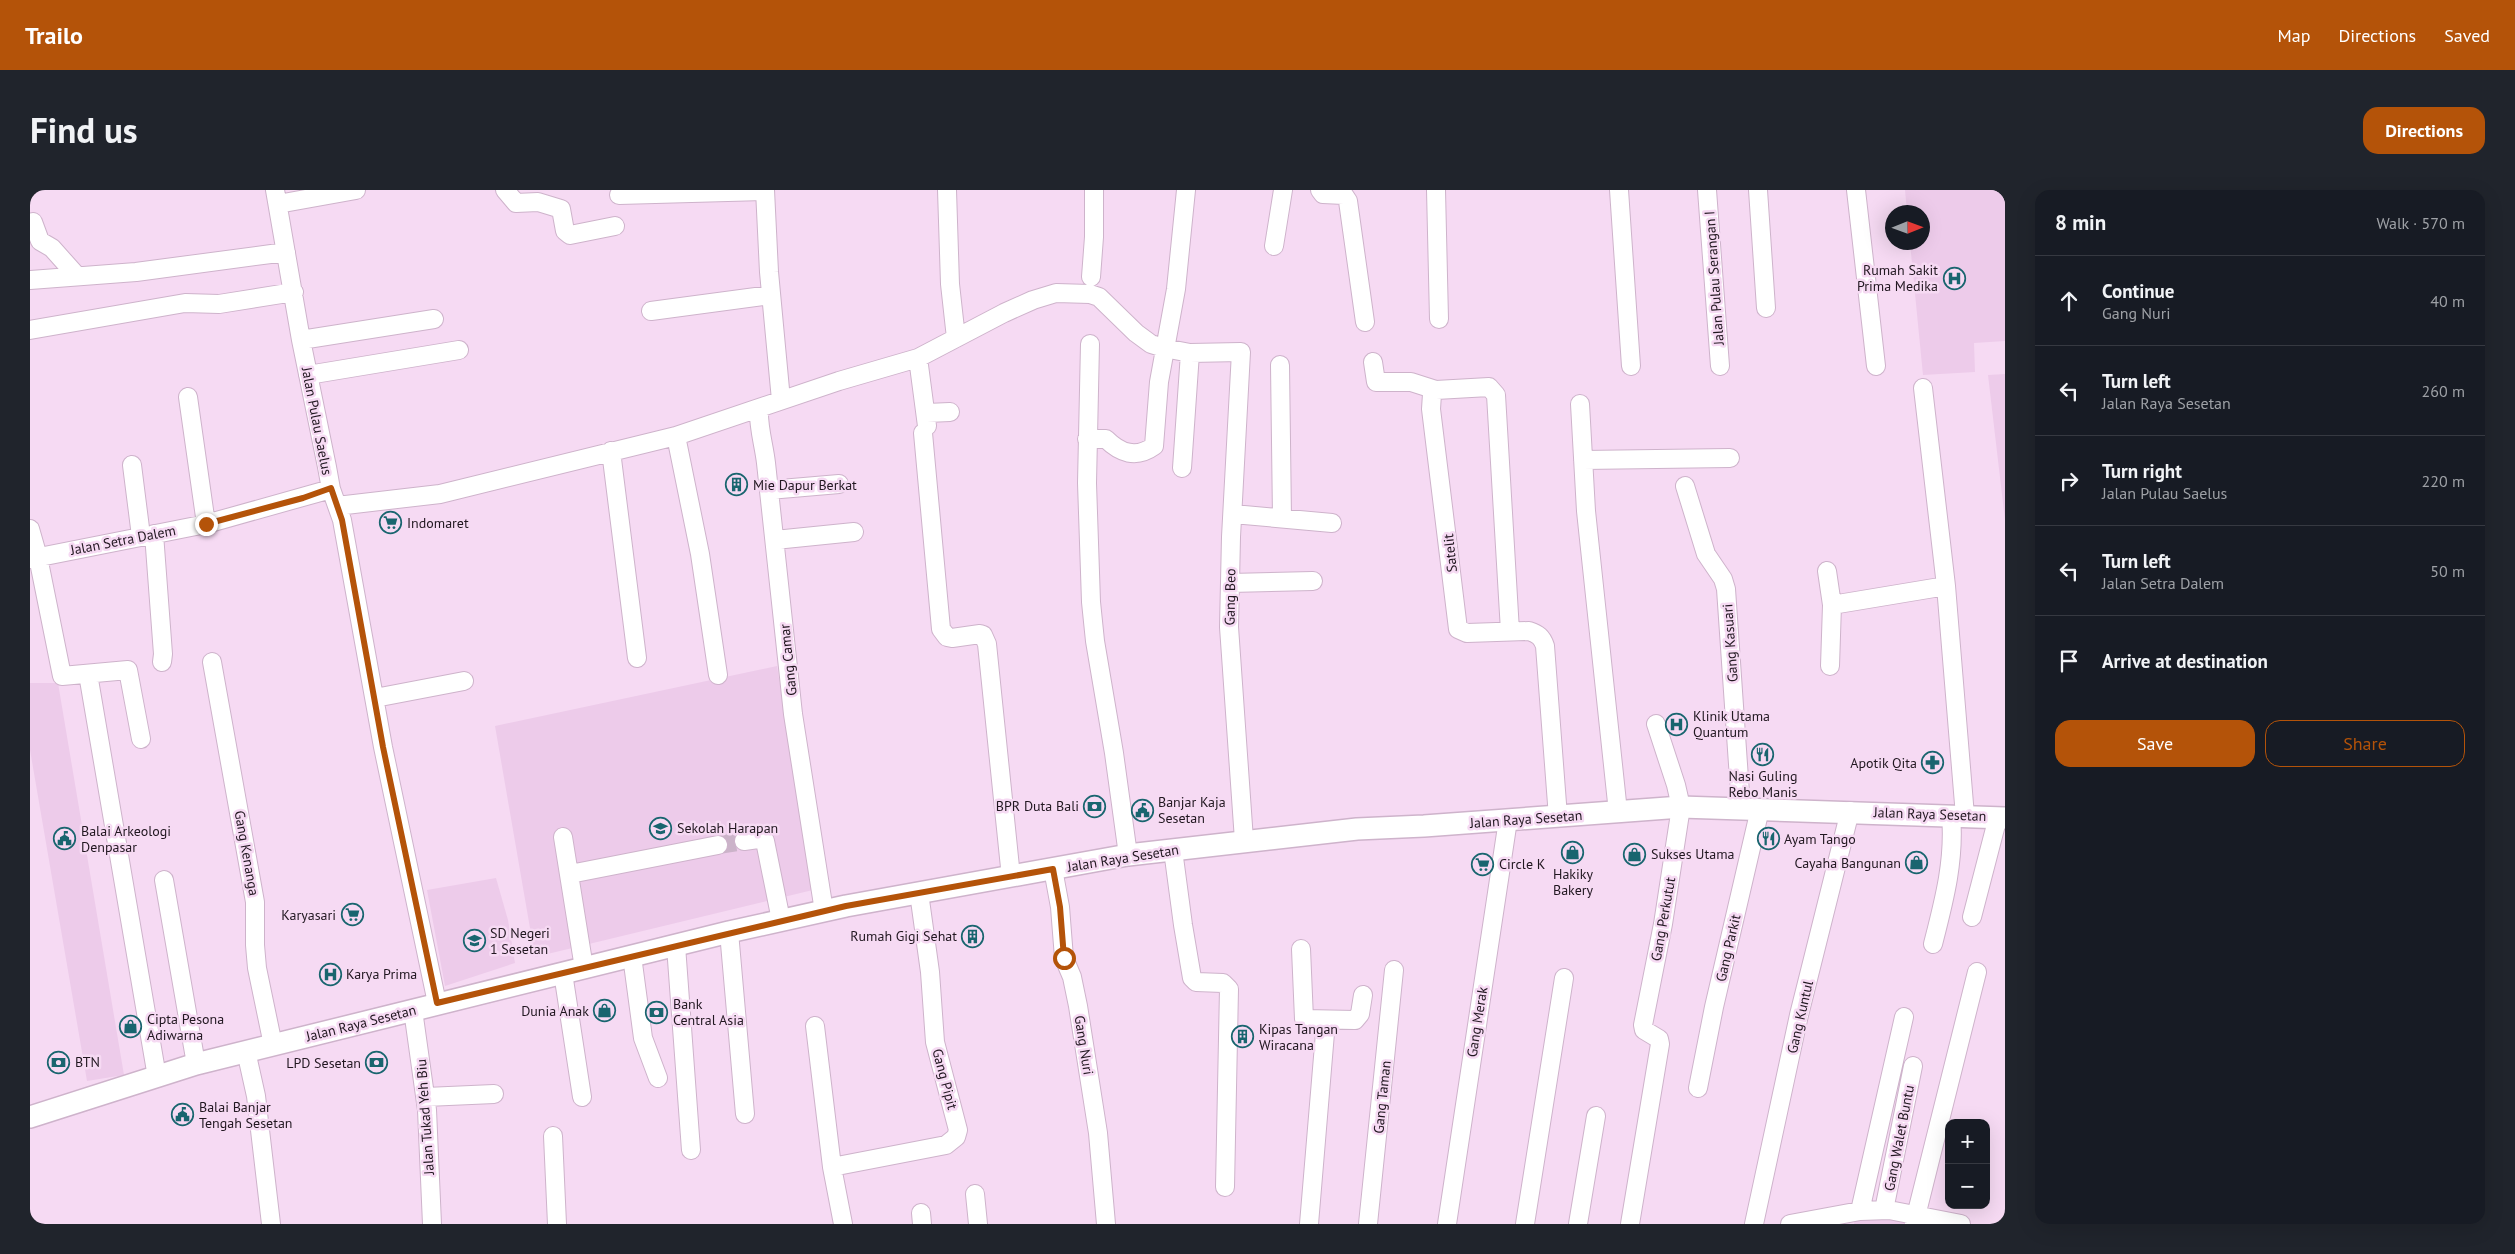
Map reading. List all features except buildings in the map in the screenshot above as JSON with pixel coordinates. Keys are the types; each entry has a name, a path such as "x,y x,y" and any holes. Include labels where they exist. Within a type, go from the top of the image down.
{"main road":[{"name":"Jalan Raya Sesetan","path":"30,1118 196,1064 729,932 824,911 1128,855 1244,840 1357,829 1558,817 1681,807 2002,817"}],"street":[{"path":"277,197 356,190"},
{"path":"506,190 516,203 538,202 561,210 565,231 570,235 615,226"},
{"path":"947,190 950,284 956,338"},
{"path":"1091,277 1094,237 1094,190"},
{"path":"1087,439 1106,439 1115,449 1128,453 1140,453 1154,446 1159,382 1176,290 1186,190"},
{"path":"1274,246 1283,190"},
{"path":"1320,190 1323,194 1344,195 1348,201 1365,322"},
{"path":"1436,190 1439,319"},
{"path":"1619,190 1631,366"},
{"name":"Jalan Pulau Serangan I","path":"1707,190 1720,366"},
{"path":"1758,190 1766,308"},
{"path":"1856,190 1876,366"},
{"path":"619,195 765,191 771,295 781,400"},
{"name":"Jalan Pulau Saelus","path":"277,197 301,340 331,488 344,530 375,698 437,1003"},
{"path":"33,222 40,241 52,248 77,276"},
{"path":"30,280 136,272 286,252"},
{"path":"30,330 185,303 219,304 294,292"},
{"path":"337,506 440,494 542,471 611,451 676,436 781,400 918,358 1033,300 1056,293 1090,294 1104,300 1136,333 1151,344 1190,353 1182,468"},
{"path":"652,311 771,295"},
{"path":"301,340 434,319"},
{"path":"1090,344 1087,439 1092,610 1128,855"},
{"path":"308,375 459,350"},
{"name":"Gang Beo","path":"1190,353 1241,352 1230,583 1231,675 1244,840"},
{"path":"918,358 926,424 941,629 947,638 980,634 983,635 987,644 1011,876"},
{"path":"1373,362 1376,382 1411,382 1436,390 1489,387 1496,395 1510,631"},
{"path":"1280,365 1282,518"},
{"path":"1923,388 1946,586 1958,815 1947,888 1933,944"},
{"name":"Satelit","path":"1436,390 1432,394 1431,409 1458,629 1467,633 1529,631 1537,634 1542,639 1545,646 1558,817"},
{"path":"188,397 206,524"},
{"path":"1580,404 1586,511 1618,812"},
{"name":"Gang Camar","path":"759,409 758,422 763,437 793,714 824,911"},
{"path":"926,424 950,412"},
{"path":"676,436 707,593 718,674"},
{"path":"611,451 637,658"},
{"path":"1583,460 1730,458"},
{"path":"132,465 147,535 163,654 162,662"},
{"path":"769,490 839,484"},
{"name":"Gang Kasuari","path":"1685,486 1706,554 1723,579 1726,589 1751,808"},
{"name":"Jalan Setra Dalem","path":"34,558 206,524 303,498 331,488"},
{"path":"1233,514 1332,524"},
{"path":"30,529 34,558 62,676 128,670 141,739"},
{"path":"775,540 854,532"},
{"path":"1827,571 1832,605 1830,666"},
{"path":"1230,583 1313,581"},
{"path":"1832,605 1946,586"},
{"name":"Gang Kenanga","path":"212,662 255,902 257,968 273,1045"},
{"path":"88,674 157,1077"},
{"path":"375,698 464,681"},
{"path":"1656,724 1676,785 1681,807"},
{"name":"Gang Perkutut","path":"1630,1224 1660,1044 1659,1038 1644,1030 1643,1025 1663,924 1681,807"},
{"name":"Gang Parkit","path":"1698,1088 1751,808"},
{"name":"Gang Kuntul","path":"1754,1224 1799,1015 1850,811"},
{"path":"1972,918 2002,817"},
{"name":"Gang Merak","path":"1447,1224 1508,820"},
{"path":"563,837 584,968"},
{"path":"744,841 758,839 765,841 781,920"},
{"path":"570,874 718,846"},
{"path":"1173,850 1192,978 1196,982 1223,983 1229,989 1225,1188"},
{"name":"Gang Nuri","path":"1053,869 1060,907 1064,958 1071,973 1078,1006 1098,1133 1106,1224"},
{"path":"164,880 196,1064"},
{"name":"Gang Pipit","path":"832,1167 946,1145 956,1137 958,1130 935,1042 930,972 918,893"},
{"path":"729,932 745,1114"},
{"path":"676,946 691,1150"},
{"path":"1301,949 1303,1015 1307,1020 1357,1019 1360,1014 1363,996"},
{"path":"632,956 643,1038 658,1078"},
{"name":"Gang Taman","path":"1368,1224 1394,970"},
{"path":"1915,1219 1977,972"},
{"path":"563,973 582,1098"},
{"path":"1525,1224 1564,978"},
{"name":"Jalan Tukad Yeh Biu","path":"413,1010 426,1097 432,1224"},
{"path":"1860,1211 1904,1017"},
{"path":"1309,1224 1326,1021"},
{"path":"815,1026 832,1167 844,1224"},
{"path":"246,1051 258,1105 271,1224"},
{"name":"Gang Walet Buntu","path":"1884,1210 1913,1066"},
{"path":"426,1097 494,1094"},
{"path":"1578,1224 1596,1116"},
{"path":"553,1136 557,1224"},
{"path":"975,1194 978,1224"},
{"path":"1797,1223 1860,1211 1884,1210 1915,1219 1961,1224"}],"shaded area":[{"name":"Rumah Sakit Prima Medika","path":"1905,190 2005,190 2005,341 1974,343 1975,372 1923,375 1911,250 1930,250 1930,205 1906,205"},
{"path":"2005,374 2005,520 1988,375"},
{"name":"Sekolah Harapan","path":"777,666 790,748 817,889 535,957 495,726"},
{"name":"Balai Arkeologi Denpasar","path":"30,683 58,683 124,1075 87,1081 30,750"},
{"name":"SD Negeri 1 Sesetan","path":"496,878 508,920 515,963 445,986 427,890"},
{"path":"1887,1216 1911,1222 1910,1224 1854,1224 1855,1219"}],"tunnel":[{"path":"718,845 744,841"}],"place":[{"name":"Rumah Sakit Prima Medika","path":"1954,278"},
{"name":"Mie Dapur Berkat","path":"737,485"},
{"name":"Indomaret","path":"391,523"},
{"name":"Klinik Utama Quantum","path":"1677,724"},
{"name":"Nasi Guling Rebo Manis","path":"1763,754"},
{"name":"Apotik Qita","path":"1933,763"},
{"name":"BPR Duta Bali","path":"1095,806"},
{"name":"Banjar Kaja Sesetan","path":"1142,810"},
{"name":"Sekolah Harapan","path":"661,828"},
{"name":"Balai Arkeologi Denpasar","path":"65,839"},
{"name":"Ayam Tango","path":"1768,839"},
{"name":"Hakiky Bakery","path":"1573,852"},
{"name":"Sukses Utama","path":"1635,854"},
{"name":"Cayaha Bangunan","path":"1917,863"},
{"name":"Circle K","path":"1483,864"},
{"name":"Karyasari","path":"352,915"},
{"name":"Rumah Gigi Sehat","path":"973,936"},
{"name":"SD Negeri 1 Sesetan","path":"474,941"},
{"name":"Karya Prima","path":"330,974"},
{"name":"Dunia Anak","path":"605,1011"},
{"name":"Bank Central Asia","path":"657,1012"},
{"name":"Cipta Pesona Adiwarna","path":"131,1027"},
{"name":"Kipas Tangan Wiracana","path":"1243,1037"},
{"name":"BTN","path":"59,1062"},
{"name":"LPD Sesetan","path":"377,1063"},
{"name":"Balai Banjar Tengah Sesetan","path":"183,1115"}],"route":[{"path":"206,524 303,498 331,488 342,520 383,747 437,1003 729,932 846,906 1053,869 1060,907 1064,958"}]}
